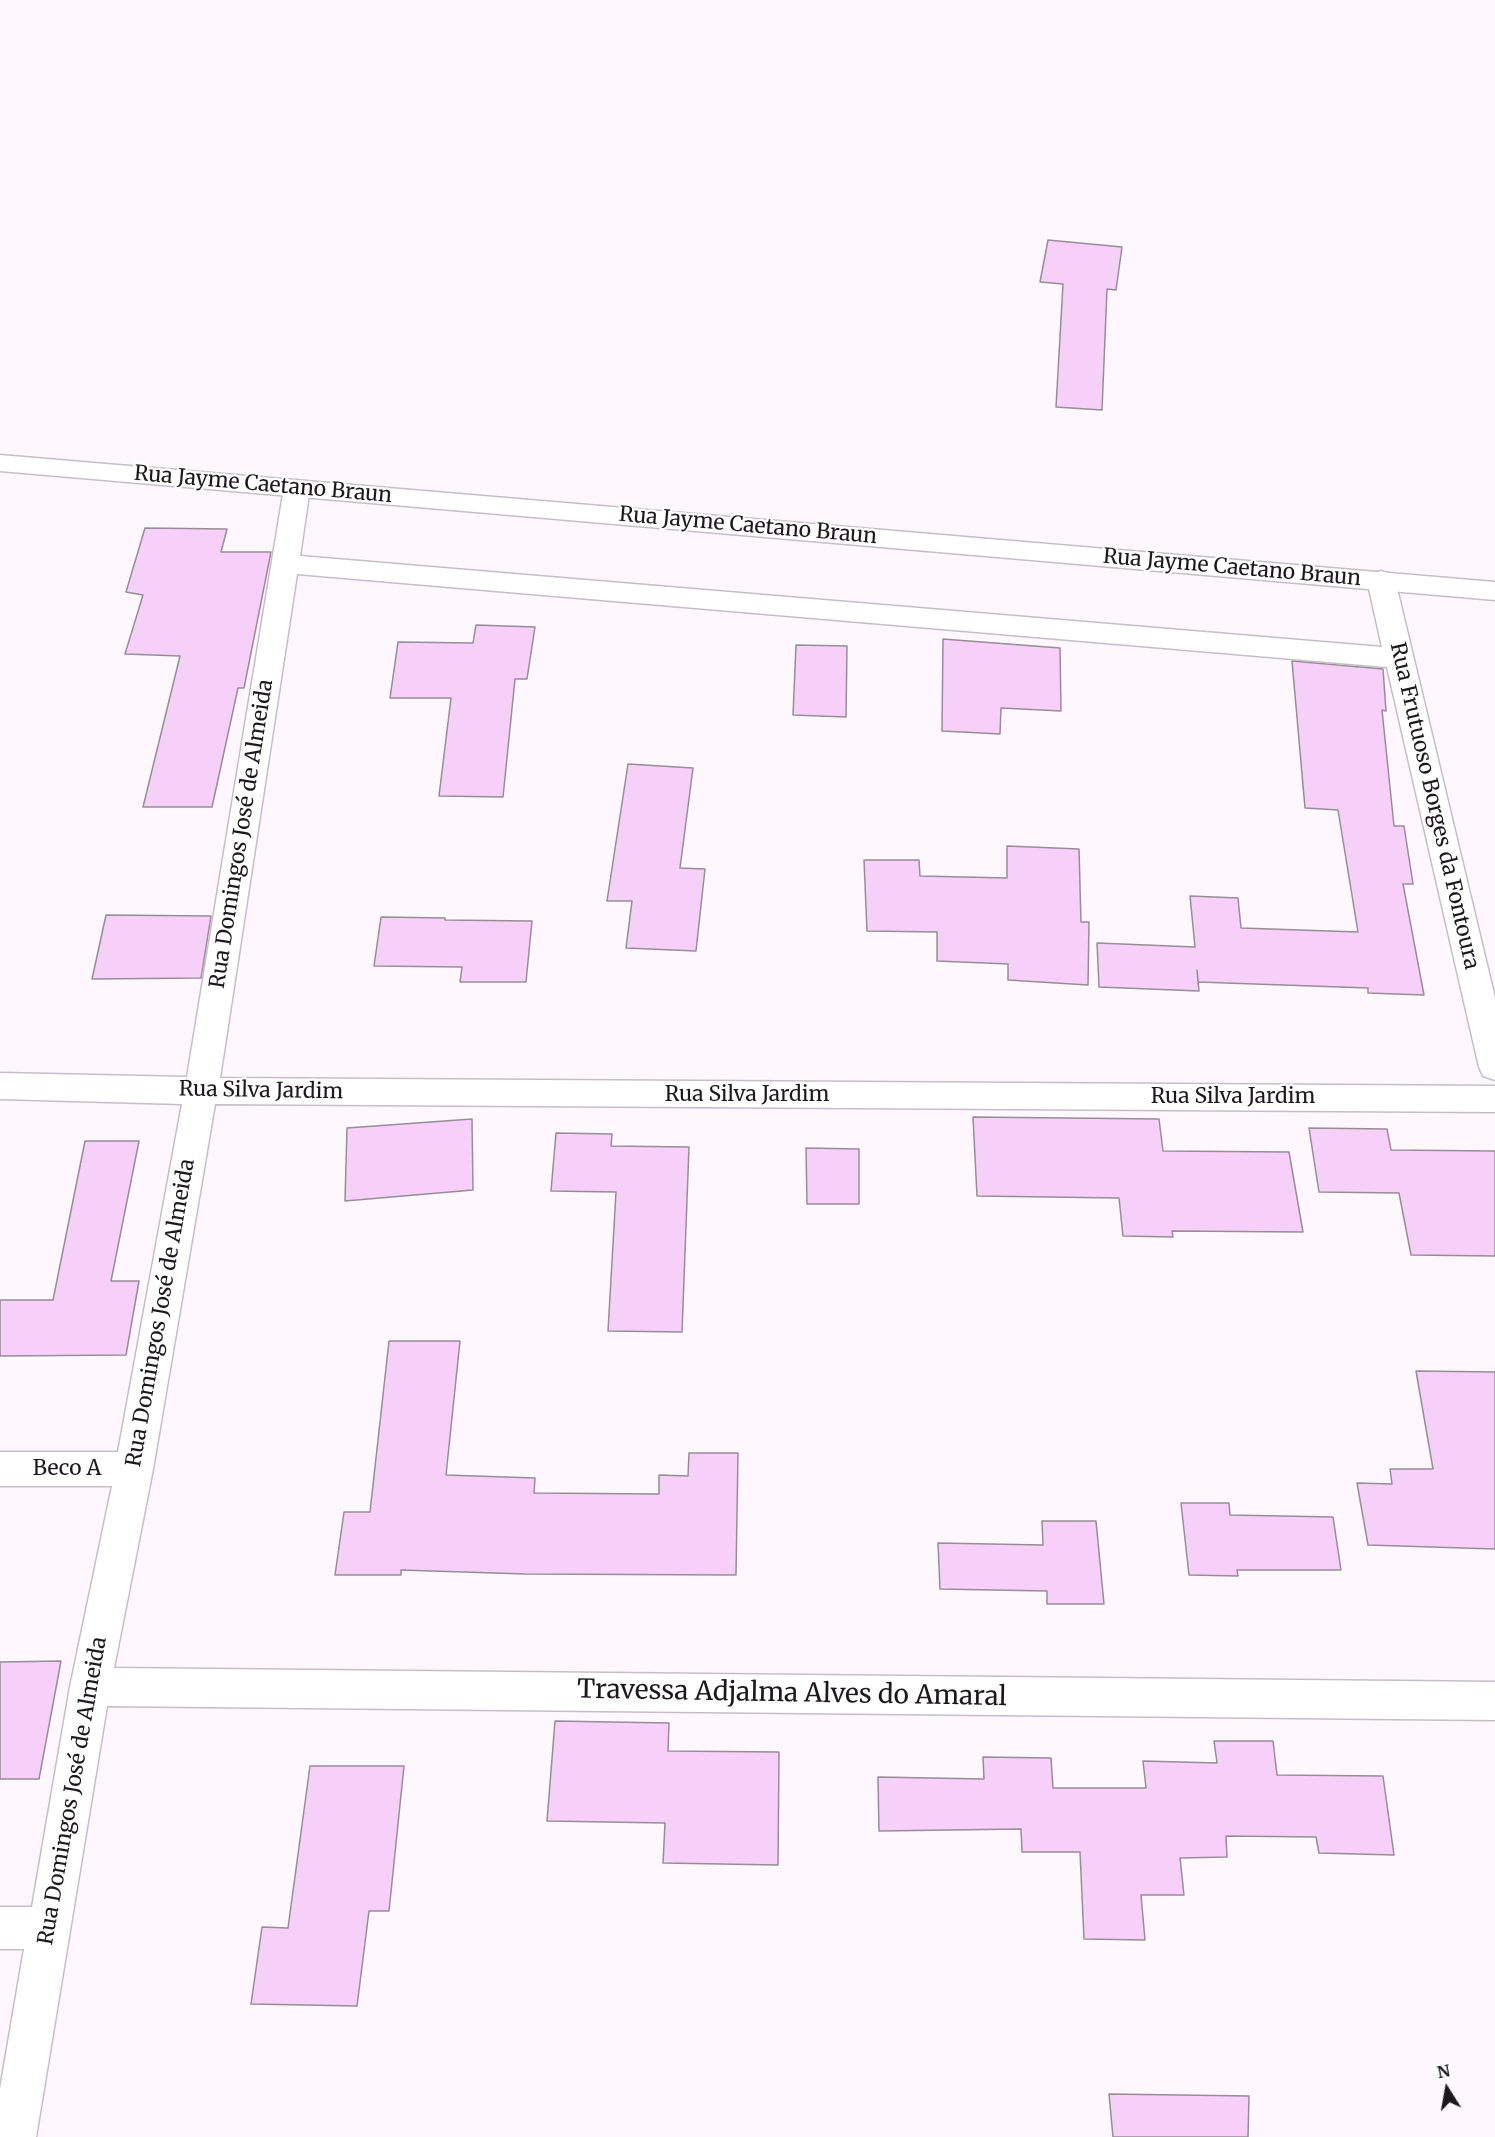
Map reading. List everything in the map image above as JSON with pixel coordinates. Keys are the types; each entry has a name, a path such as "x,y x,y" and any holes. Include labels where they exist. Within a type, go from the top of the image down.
{"street":[{"name":"Rua Jayme Caetano Braun","path":"0,463 1495,591"},
{"name":"Rua Domingos José de Almeida","path":"14,2137 90,1687 134,1469 201,1091 297,488"},
{"path":"285,564 1399,658"},
{"name":"Rua Frutuoso Borges da Fontoura","path":"1381,580 1495,1067"},
{"name":"Rua Silva Jardim","path":"0,1086 201,1091 1495,1099"},
{"name":"Beco A","path":"0,1468 134,1469"},
{"name":"Travessa Adjalma Alves do Amaral","path":"90,1687 1495,1701"},
{"path":"0,1928 48,1928"}],"building":[{"path":"1048,240 1122,247 1116,290 1107,289 1102,410 1056,407 1063,284 1040,282"},
{"path":"145,528 227,529 221,552 271,552 244,688 238,688 212,807 143,807 180,656 125,654 143,595 126,592"},
{"path":"476,625 535,627 527,679 515,679 503,797 439,796 451,698 390,698 398,642 473,643"},
{"path":"943,639 1060,648 1061,711 1001,708 1000,734 942,731"},
{"path":"796,645 847,646 846,717 793,715"},
{"path":"1292,661 1383,669 1386,711 1382,710 1394,826 1404,826 1413,884 1403,884 1424,995 1368,993 1368,988 1198,982 1199,991 1099,987 1097,943 1195,947 1190,896 1238,898 1241,928 1358,932 1338,810 1305,808"},
{"path":"628,764 693,768 680,868 705,869 696,951 626,948 632,901 607,901"},
{"path":"1007,846 1079,849 1081,922 1089,922 1088,985 1008,980 1008,964 937,961 937,932 867,931 864,860 919,860 920,876 1007,878"},
{"path":"106,915 211,916 201,978 92,979"},
{"path":"381,917 532,921 526,982 460,982 462,967 374,966"},
{"path":"973,1117 1159,1119 1163,1151 1289,1152 1303,1232 1172,1231 1173,1237 1123,1236 1119,1198 977,1196"},
{"path":"472,1119 473,1190 345,1201 347,1128"},
{"path":"1309,1128 1387,1129 1391,1150 1495,1151 1495,1256 1411,1255 1399,1193 1319,1192"},
{"path":"556,1133 612,1134 611,1146 689,1147 682,1332 608,1331 616,1192 551,1191"},
{"path":"85,1141 139,1141 111,1281 139,1281 126,1355 0,1356 0,1300 53,1300"},
{"path":"806,1148 859,1149 859,1204 807,1204"},
{"path":"389,1341 460,1341 446,1475 535,1478 534,1493 659,1494 659,1475 688,1476 689,1453 738,1453 736,1575 525,1574 401,1570 401,1575 335,1575 344,1512 370,1512"},
{"path":"1416,1371 1495,1372 1495,1549 1368,1545 1357,1483 1392,1484 1390,1469 1433,1469"},
{"path":"1181,1503 1229,1503 1230,1515 1333,1517 1341,1570 1237,1570 1238,1576 1189,1575"},
{"path":"1042,1521 1096,1521 1104,1604 1047,1604 1047,1591 940,1589 938,1543 1043,1545"},
{"path":"61,1661 39,1779 0,1779 0,1662"},
{"path":"555,1721 669,1723 668,1751 779,1752 778,1865 663,1863 665,1823 547,1821"},
{"path":"1214,1741 1273,1741 1277,1775 1383,1776 1394,1855 1319,1853 1316,1837 1226,1836 1227,1857 1180,1858 1184,1895 1141,1895 1145,1940 1084,1939 1080,1852 1022,1852 1021,1829 879,1831 878,1777 984,1779 983,1757 1051,1758 1053,1788 1146,1788 1143,1761 1217,1763"},
{"path":"310,1766 404,1766 389,1911 369,1911 357,2006 251,2004 262,1927 288,1928"},
{"path":"1109,2094 1249,2096 1248,2137 1113,2137"}]}
